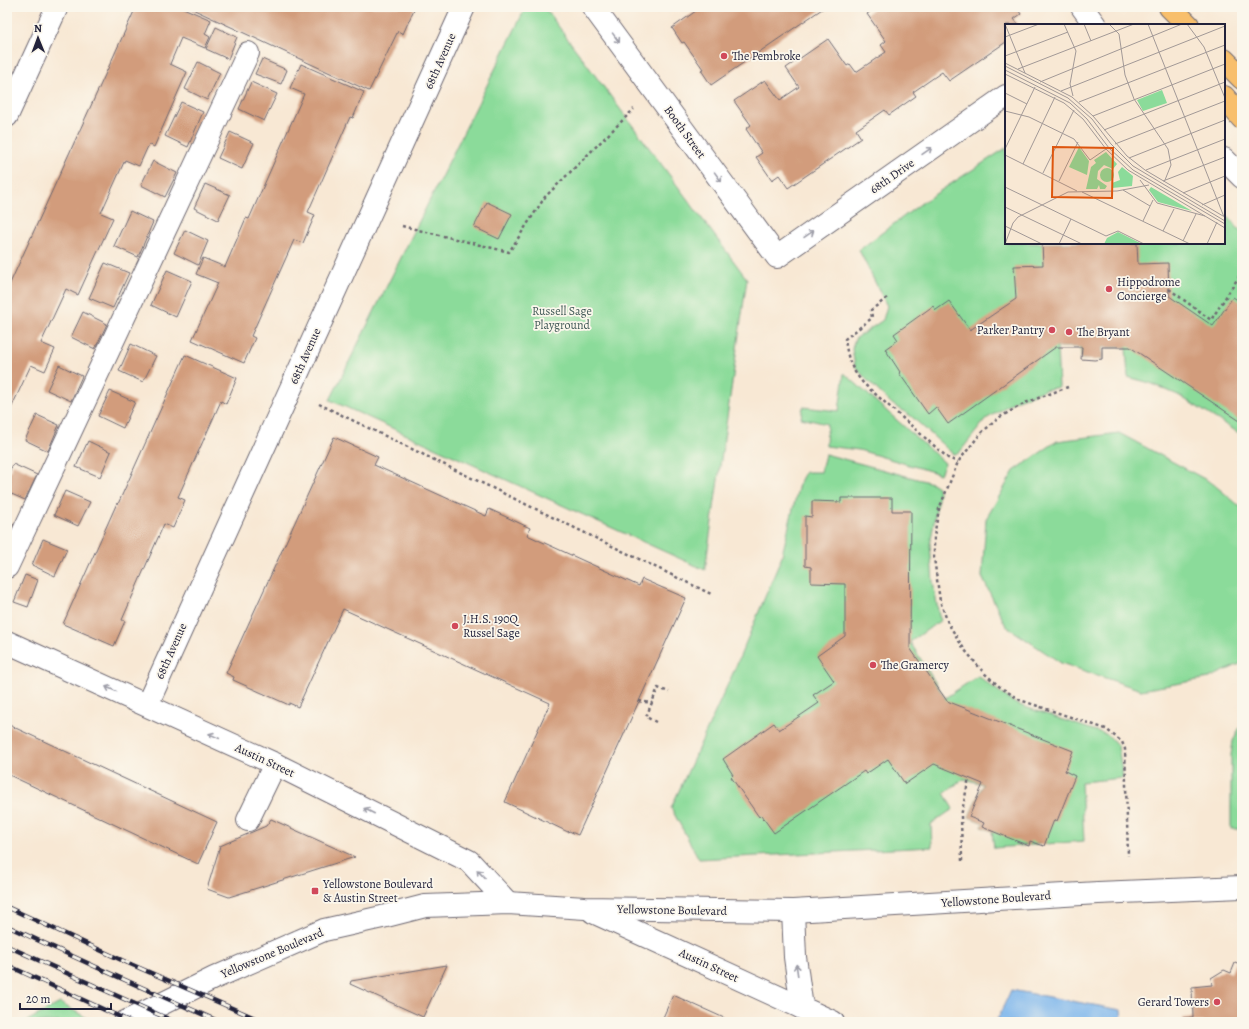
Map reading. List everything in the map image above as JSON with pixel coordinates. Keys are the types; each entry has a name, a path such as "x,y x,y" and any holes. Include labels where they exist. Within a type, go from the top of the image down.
{"main road":[{"path":"1170,7 1187,24"},
{"path":"1225,61 1242,78"},
{"path":"1225,98 1242,118"}],"street":[{"path":"7,116 57,7"},
{"name":"68th Avenue","path":"147,705 464,7"},
{"name":"Booth Street","path":"593,7 777,257"},
{"path":"1082,7 1094,24"},
{"path":"7,567 248,53"},
{"name":"68th Drive","path":"777,257 1005,97"},
{"path":"1225,160 1242,177"},
{"name":"Austin Street","path":"7,642 275,764 469,861 508,903"},
{"path":"248,820 275,764"},
{"name":"Yellowstone Boulevard","path":"125,1022 214,978 324,930 425,906 508,903 585,908 793,911 1098,893 1242,887"},
{"name":"Austin Street","path":"585,908 833,1022"},
{"path":"793,911 795,957 802,1008"}],"path":[{"path":"402,226 509,252 545,198 634,109"},
{"path":"1169,289 1211,320 1242,274"},
{"path":"887,298 871,310 872,318 845,339 848,359 854,371 864,384 948,458 958,462"},
{"path":"1068,387 1025,403 1000,417 981,433 958,462 939,509 933,547 940,601 948,623 964,649 984,673 1020,700 1106,729 1122,742 1125,749 1128,856"},
{"path":"319,404 711,594"},
{"path":"656,722 646,717 658,688 669,692"},
{"path":"639,701 652,703"},
{"path":"962,861 961,816 969,778"}],"green space":[{"name":"Russell Sage Playground","path":"526,7 544,7 747,279 705,570 330,400"},
{"path":"1005,149 1005,244 1225,244 1225,213 1242,233 1242,433 1239,433 1178,395 1150,383 1128,377 1126,347 1102,347 1102,359 1081,359 1081,347 1057,347 1059,387 1044,390 1015,401 986,419 959,453 953,454 911,416 892,404 865,378 855,366 852,349 855,339 883,320 887,306 859,250 923,202"},
{"path":"844,373 945,463 940,474 859,450 826,446 827,424 801,418 803,407 839,411"},
{"path":"1119,433 1212,483 1242,508 1242,663 1209,678 1141,690 1061,663 1006,626 982,577 986,519 1014,471 1057,441"},
{"path":"825,454 932,483 938,487 939,493 930,545 933,582 941,620 910,642 945,698 978,676 1016,704 1108,735 1118,746 1123,778 1081,782 1084,841 994,848 992,831 982,827 984,823 969,817 983,784 964,779 944,793 953,809 931,824 932,847 699,859 671,808 733,673 781,559 799,484 805,472 821,472"},
{"path":"1240,727 1242,727 1242,829 1231,829 1231,755 1233,741"},
{"path":"60,1003 87,1018 80,1022 25,1022"}],"water":[{"path":"1011,990 1121,1010 1122,1022 1002,1022 997,1020"}],"building":[{"path":"136,7 181,7 211,20 205,34 210,37 205,48 181,38 170,64 187,72 154,147 149,144 139,166 125,160 101,213 113,218 78,295 66,289 41,343 55,349 45,371 31,365 7,417 7,290"},
{"path":"188,7 415,7 403,34 398,31 369,91"},
{"name":"The Pembroke","path":"700,7 825,7 711,85 701,70 703,69 672,28"},
{"path":"876,7 1016,7 1021,14 1014,19 1018,24 1005,24 1005,43 949,81 942,72 913,92 916,96 889,115 885,110 856,130 861,138 788,188 779,175 772,180 756,157 762,153 746,129 751,125 734,101 765,80 780,100 799,87 786,68 828,39 847,66 850,64 856,72 886,52 881,45 886,41 867,14"},
{"path":"216,27 237,37 228,59 206,49"},
{"path":"262,59 287,70 281,84 255,74"},
{"path":"198,62 220,73 207,100 185,89"},
{"path":"301,64 364,92 353,118 350,117 308,212 315,215 303,243 294,240 251,336 255,338 244,363 192,340 218,283 196,274 203,258 225,267 246,218 249,219 304,94 290,88"},
{"path":"251,82 277,94 264,121 239,109"},
{"path":"181,102 203,112 188,147 165,136"},
{"path":"230,132 254,143 242,169 218,158"},
{"path":"153,161 177,173 165,197 141,185"},
{"path":"205,184 230,195 218,220 194,208"},
{"path":"487,202 512,214 499,239 474,227"},
{"path":"130,211 153,222 138,257 114,246"},
{"path":"185,230 208,241 198,265 174,253"},
{"name":"The Bryant","path":"1042,244 1137,244 1138,264 1168,263 1169,296 1213,326 1233,297 1242,303 1242,418 1240,421 1130,347 1102,347 1102,359 1095,360 1081,359 1082,347 1056,347 948,424 936,407 928,414 899,373 900,372 885,349 898,340 894,334 933,306 936,310 949,301 970,330 1016,299 1014,266 1043,265"},
{"path":"105,263 129,273 113,308 89,298"},
{"path":"167,270 192,281 176,317 151,305"},
{"path":"83,312 107,324 95,349 71,337"},
{"path":"131,344 156,356 143,382 119,371"},
{"path":"185,355 237,378 226,404 221,401 178,497 185,500 173,528 164,524 122,620 125,621 114,646 63,624"},
{"path":"59,365 82,376 71,401 47,390"},
{"path":"110,391 135,402 123,428 98,416"},
{"path":"37,415 59,425 48,451 25,440"},
{"path":"334,437 378,457 374,465 486,516 489,509 530,528 527,535 639,586 642,579 686,598 578,835 569,831 568,832 505,802 550,703 343,609 298,707 289,703 289,705 233,680 234,677 226,673"},
{"path":"88,441 111,452 100,477 76,467"},
{"path":"13,464 37,475 25,500 7,492 7,478"},
{"path":"65,491 90,502 78,526 54,515"},
{"name":"The Gramercy","path":"841,498 892,498 892,511 911,511 910,648 947,701 1073,751 1065,771 1075,776 1057,821 1054,820 1044,846 1030,841 1029,846 982,827 984,823 969,817 983,784 934,764 905,784 888,759 866,774 864,771 774,833 761,815 759,817 731,777 733,775 723,759 774,723 779,730 819,703 813,695 834,681 817,656 845,636 845,584 811,583 811,567 805,566 805,516 812,517 812,501 841,502"},
{"path":"7,522 14,525 7,540"},
{"path":"43,539 67,549 55,576 32,565"},
{"path":"25,575 38,580 28,607 14,602"},
{"path":"7,724 217,822 198,864 7,774"},
{"path":"271,819 355,857 229,897 207,889 220,846 266,826"},
{"name":"Gerard Towers","path":"1235,963 1242,966 1242,1022 1183,1022 1183,1018 1193,1017 1192,987 1212,985 1211,978 1224,970 1231,973"},
{"path":"447,965 423,1017 350,984 351,981"},
{"path":"673,995 733,1022 661,1022"}],"railway":[{"path":"7,907 128,963 264,1022"},
{"path":"7,926 220,1022"},
{"path":"7,946 175,1022"},
{"path":"7,965 131,1022"}],"place":[{"name":"The Pembroke","path":"724,56"},
{"name":"Hippodrome Concierge","path":"1109,289"},
{"name":"Parker Pantry","path":"1052,330"},
{"name":"The Bryant","path":"1069,332"},
{"name":"J.H.S. 190Q Russel Sage","path":"455,626"},
{"name":"The Gramercy","path":"873,665"},
{"name":"Yellowstone Boulevard & Austin Street","path":"315,891"},
{"name":"Gerard Towers","path":"1217,1002"}]}
